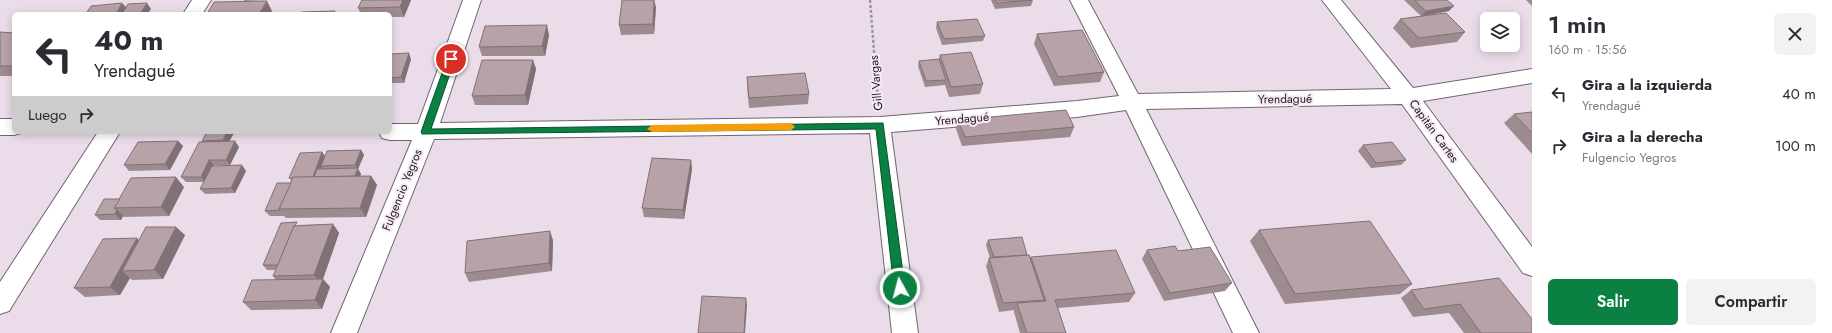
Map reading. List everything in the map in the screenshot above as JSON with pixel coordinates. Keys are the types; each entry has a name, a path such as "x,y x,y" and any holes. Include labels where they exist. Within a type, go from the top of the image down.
{"street":[{"path":"193,12 202,0"},
{"name":"Fulgencio Yegros","path":"344,333 426,132 472,0"},
{"path":"1079,0 1132,102 1246,333"},
{"name":"Capitán Cartes","path":"1331,0 1408,96 1532,266"},
{"name":"Yrendagué","path":"392,132 880,125 1077,109 1132,102 1408,96 1532,76"},
{"name":"Gill Vargas","path":"880,125 905,333"},
{"path":"0,127 12,127"},
{"path":"0,302 108,134"}],"path":[{"name":"Gill Vargas","path":"870,0 880,125"}],"building":[{"path":"362,0 403,0 400,7 358,8"},
{"path":"622,0 654,0 653,24 619,25"},
{"path":"995,0 1032,0 997,3"},
{"path":"1414,0 1447,0 1454,6 1426,11"},
{"path":"267,1 260,12 208,12 214,2"},
{"path":"122,3 117,12 87,12 91,6"},
{"path":"147,3 141,12 123,12 128,4"},
{"path":"335,11 335,12 302,12"},
{"path":"1446,13 1465,32 1419,38 1400,19"},
{"path":"977,19 985,36 944,39 937,22"},
{"path":"547,25 542,46 479,47 485,26"},
{"path":"1082,30 1104,72 1058,77 1037,34"},
{"path":"0,32 12,33 12,66 0,66"},
{"path":"971,52 983,84 951,87 940,55"},
{"path":"409,53 401,77 392,78 392,54"},
{"path":"939,59 946,80 926,81 919,61"},
{"path":"482,60 533,60 525,95 472,96"},
{"path":"805,73 809,94 749,98 747,77"},
{"path":"1066,110 1074,127 965,137 958,120"},
{"path":"1532,112 1532,133 1514,114"},
{"path":"206,134 226,134 223,140 202,141"},
{"path":"178,141 165,164 124,165 138,142"},
{"path":"235,141 226,160 209,160 201,177 181,177 199,142"},
{"path":"1392,142 1406,160 1376,163 1363,145"},
{"path":"361,150 355,165 321,166 327,151"},
{"path":"322,152 313,177 289,178 300,153"},
{"path":"652,158 691,160 683,210 642,208"},
{"path":"242,165 231,188 200,189 212,166"},
{"path":"358,168 355,176 314,177 317,169"},
{"path":"371,176 360,208 279,209 293,177"},
{"path":"176,177 161,207 114,208 131,178"},
{"path":"277,183 291,183 279,209 280,210 265,211"},
{"path":"104,199 120,199 114,208 117,210 115,214 95,215"},
{"path":"1370,221 1412,284 1295,294 1259,230"},
{"path":"297,222 278,265 263,265 281,223"},
{"path":"333,224 314,275 273,276 294,226"},
{"path":"146,227 176,227 154,270 122,271"},
{"path":"550,231 549,263 465,273 467,241"},
{"path":"1022,237 1027,255 994,257 988,240"},
{"path":"137,238 110,287 74,288 103,239"},
{"path":"1175,246 1178,251 1210,247 1232,283 1170,293 1147,250"},
{"path":"1116,250 1135,293 1055,300 1066,333 1027,333 1017,303 1046,301 1031,257"},
{"path":"1029,255 1044,300 1003,303 989,258"},
{"path":"1499,278 1532,319 1532,333 1481,333 1460,304 1424,309 1411,290"},
{"path":"323,279 315,300 243,302 252,280"},
{"path":"702,296 746,298 744,333 698,333"}],"slow traffic":[{"path":"652,129 791,127"}],"route":[{"path":"451,59 426,132 880,125 900,288"}]}
